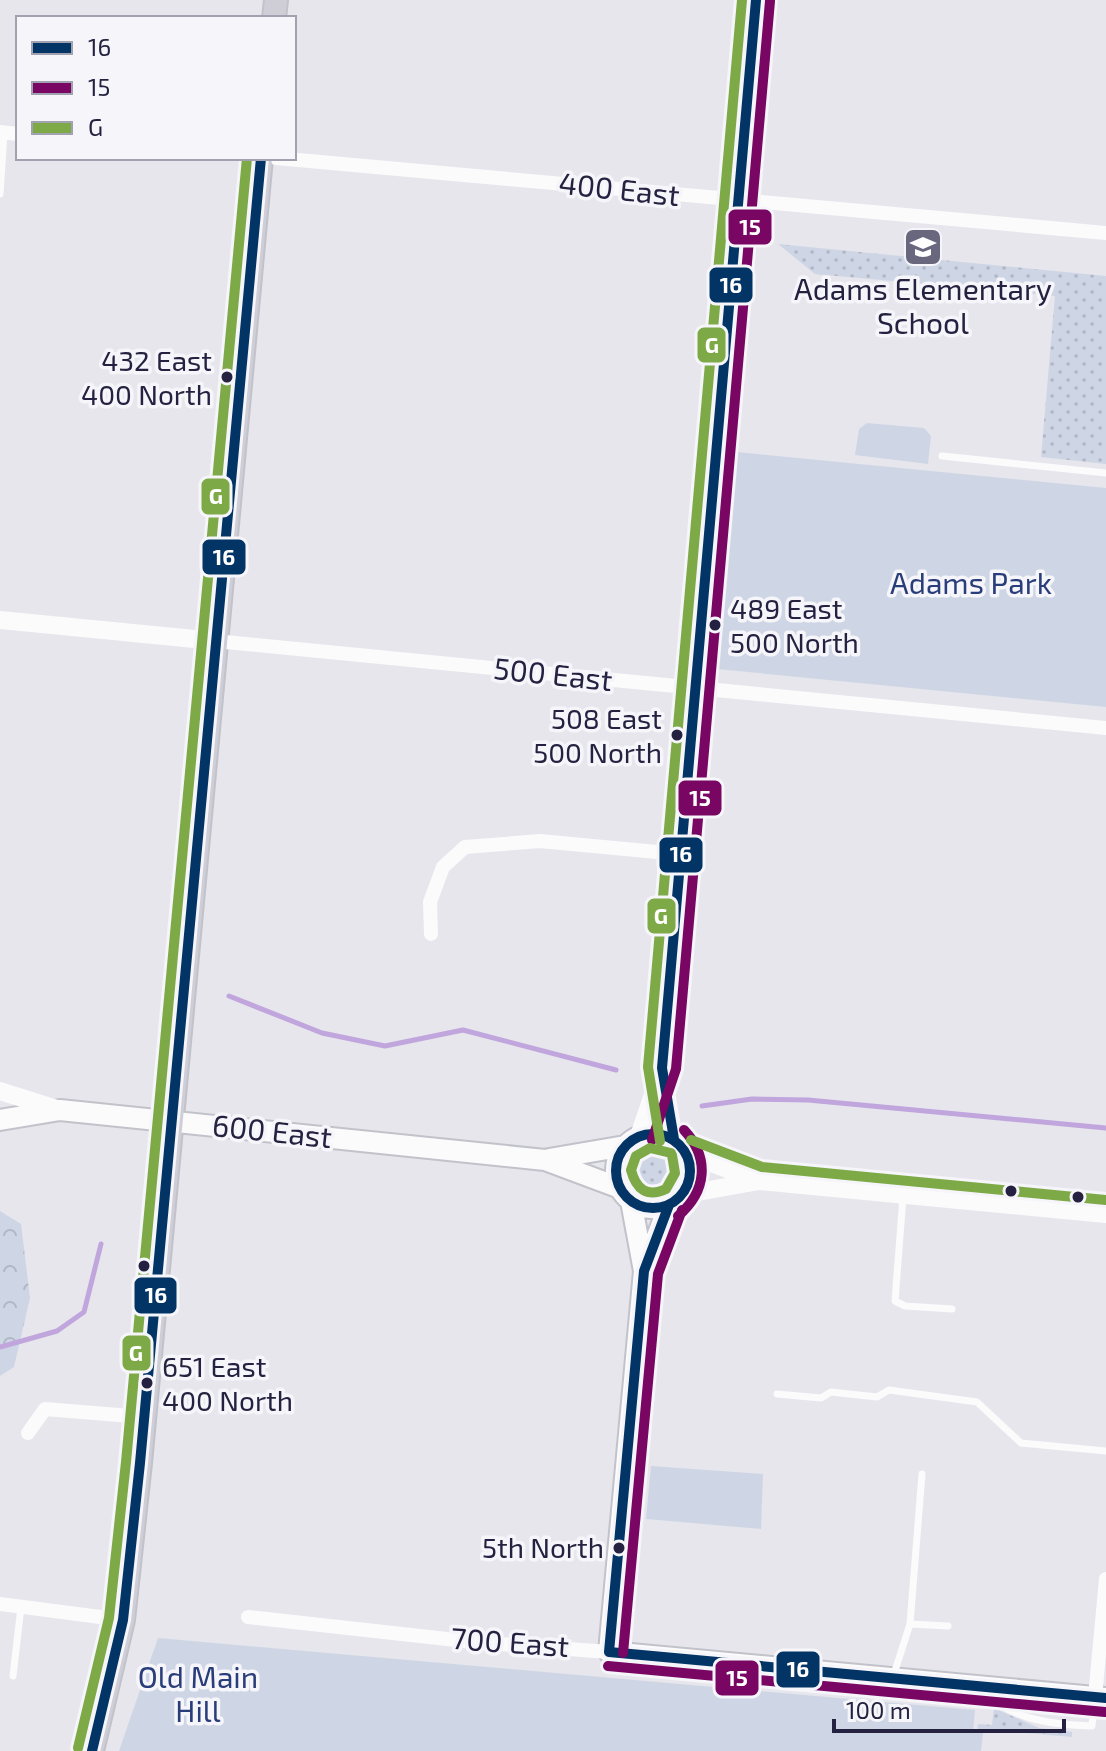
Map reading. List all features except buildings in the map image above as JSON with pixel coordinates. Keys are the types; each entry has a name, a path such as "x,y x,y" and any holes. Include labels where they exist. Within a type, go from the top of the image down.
{"main road":[{"path":"92,1751 123,1620 261,160"},
{"name":"600 East","path":"0,1120 60,1110 545,1160 625,1194"},
{"path":"609,1652 644,1271 675,1200 689,1180 680,1146 661,1134 632,1141 616,1170 644,1271"},
{"name":"600 East","path":"545,1160 632,1141"},
{"path":"625,1194 652,1208 675,1200"},
{"name":"700 East","path":"609,1652 1101,1698"}],"street":[{"path":"756,0 678,854 662,1068 680,1146 759,1181"},
{"name":"400 East","path":"296,160 1106,233"},
{"name":"500 East","path":"0,620 1106,728"},
{"path":"431,934 430,902 443,867 465,847 540,841 678,854"},
{"path":"632,1141 662,1068"},
{"path":"0,1091 60,1110"},
{"path":"675,1200 759,1181 1106,1214"},
{"path":"28,1433 45,1409 143,1417"},
{"path":"1101,1698 1106,1579"},
{"path":"0,1604 123,1620"},
{"name":"700 East","path":"248,1617 474,1642 609,1652"}],"lane":[{"path":"0,194 7,133"},
{"path":"942,456 1106,473"},
{"path":"903,1195 895,1301 905,1306 952,1309"},
{"path":"777,1394 821,1398 831,1392 877,1397 889,1390 977,1402 1021,1443 1106,1451"},
{"path":"892,1680 910,1624 922,1474"},
{"path":"13,1676 21,1607"},
{"path":"910,1624 948,1626"},
{"path":"976,1688 995,1703 1031,1719 1092,1726 1101,1698"}],"green space":[{"path":"778,244 1106,276 1106,464 1041,457 1055,296 815,274"},
{"path":"867,423 924,428 931,436 928,464 855,455 859,429"},
{"name":"Adams Park","path":"737,452 1106,488 1106,707 717,669"},
{"path":"653,1148 668,1155 675,1170 668,1185 653,1192 638,1185 631,1170 638,1155"},
{"path":"0,1211 21,1224 30,1298 14,1367 0,1376"},
{"path":"651,1466 763,1474 761,1529 646,1519"},
{"name":"Old Main Hill","path":"158,1638 975,1710 973,1731 983,1733 981,1751 119,1751"},
{"path":"994,1708 1039,1728 1072,1732 1072,1737 983,1729 983,1733 977,1732 978,1724 992,1725"}],"waterway":[{"path":"229,996 322,1033 385,1046 463,1030 616,1070"},
{"path":"702,1106 752,1099 808,1100 1106,1128"},
{"path":"0,1347 57,1331 84,1312 101,1244"}],"transit line":[{"name":"G","path":"660,1141 648,1067 742,0"},
{"name":"16","path":"674,1139 662,1068 756,0"},
{"name":"15","path":"652,1140 676,1069 770,1"},
{"name":"G","path":"78,1748 109,1618 126,1462 247,160"},
{"name":"16","path":"92,1751 123,1620 140,1463 261,160"},
{"name":"15","path":"678,1216 695,1196 702,1174 698,1152 684,1130"},
{"name":"16","path":"653,1134 674,1140 684,1150 690,1171 684,1192 674,1202 653,1208 632,1202 622,1192 616,1171 622,1150 632,1140 653,1134"},
{"name":"G","path":"691,1140 762,1167 1106,1200"},
{"name":"G","path":"671,1153 650,1148 636,1156 631,1170 639,1187 648,1192 666,1189 675,1173 672,1155"},
{"name":"16","path":"609,1652 644,1271 669,1205"},
{"name":"15","path":"623,1653 658,1274 682,1210"},
{"name":"16","path":"609,1652 1106,1698"},
{"name":"15","path":"608,1666 1105,1712"}],"place":[{"name":"Adams Elementary School","path":"923,247"},
{"name":"432 East 400 North","path":"227,377"},
{"name":"489 East 500 North","path":"715,625"},
{"name":"508 East 500 North","path":"677,735"},
{"name":"651 East 400 North","path":"147,1383"},
{"name":"5th North","path":"619,1548"}]}
